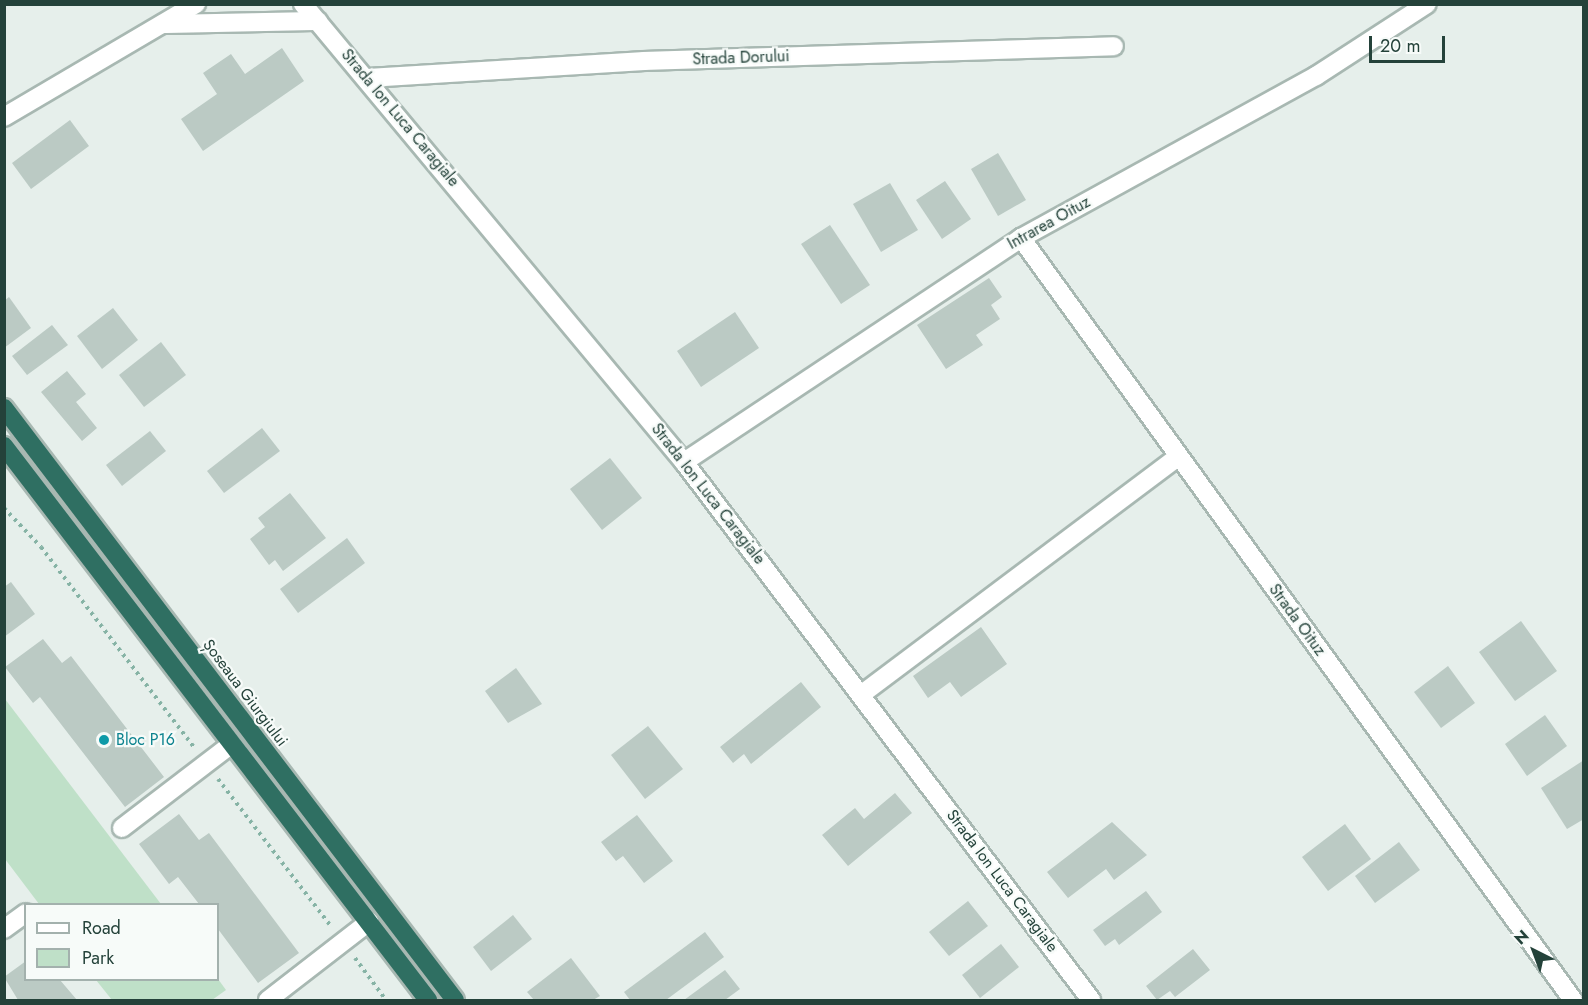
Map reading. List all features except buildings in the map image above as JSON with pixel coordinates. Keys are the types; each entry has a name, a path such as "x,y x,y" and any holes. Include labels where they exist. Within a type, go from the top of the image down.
{"highway":[{"name":"Șoseaua Giurgiului","path":"4,408 455,1000"},
{"path":"4,446 428,1000"}],"street":[{"path":"158,24 162,4"},
{"path":"4,117 195,4"},
{"name":"Strada Ion Luca Caragiale","path":"303,4 368,78 684,462 862,694 1091,1000"},
{"name":"Intrarea Oituz","path":"684,462 1021,238 1316,76 1406,11 1427,4"},
{"path":"158,24 318,21"},
{"name":"Strada Dorului","path":"368,78 644,61 1114,46"},
{"name":"Strada Oituz","path":"1021,238 1573,1000"},
{"path":"862,694 1178,457"},
{"path":"122,828 232,744"},
{"path":"4,929 24,914"},
{"path":"268,1000 369,922"}],"green space":[{"path":"5,699 160,903 38,903 5,859"},
{"path":"219,980 226,990 212,1000 112,1000 97,981"}],"place":[{"name":"Bloc P16","path":"104,740"}]}
